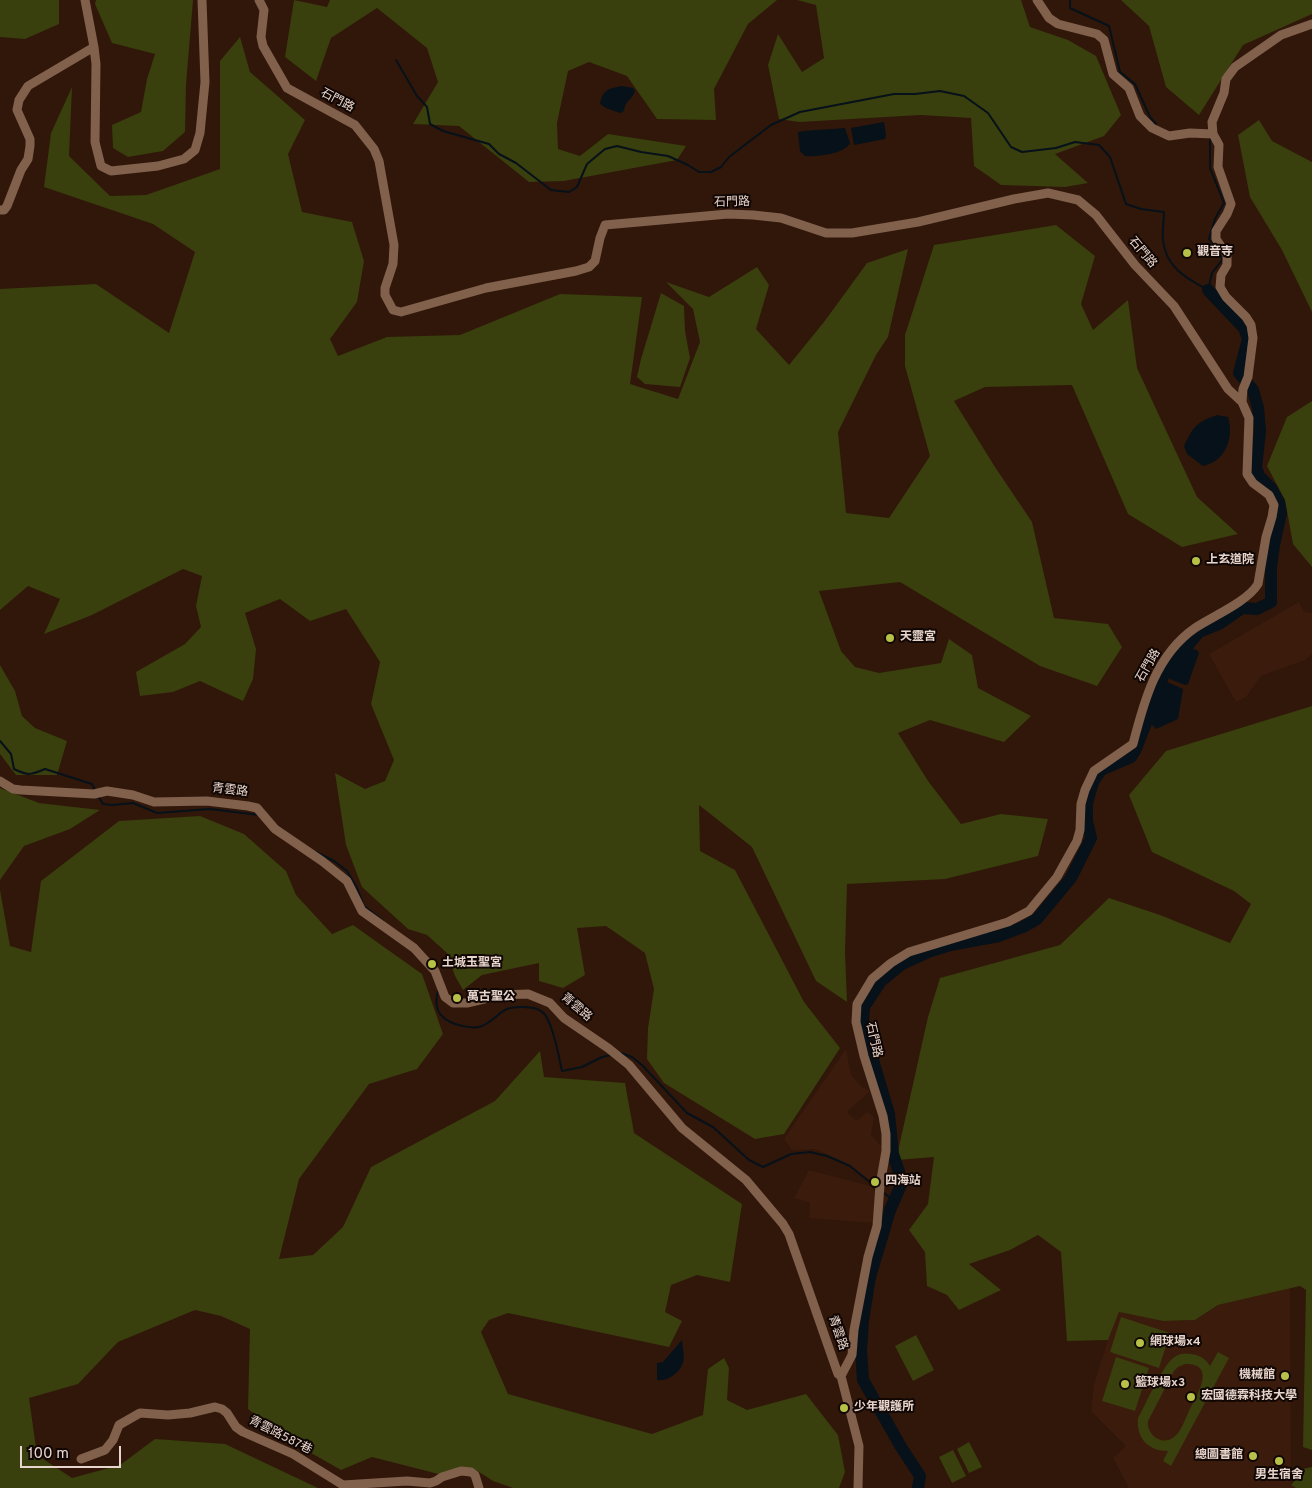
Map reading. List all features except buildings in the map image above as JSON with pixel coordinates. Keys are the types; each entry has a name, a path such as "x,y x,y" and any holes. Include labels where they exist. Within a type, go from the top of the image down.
{"street":[{"path":"85,0 96,64 95,142 101,166 111,171 158,166 184,159 195,150 200,133 205,82 202,0"},
{"name":"石門路","path":"259,0 264,10 261,37 263,46 287,88 355,125 374,148 394,245 393,264 385,288 385,295 393,310 401,312 486,288 589,267 595,261 605,225 728,214 780,218 826,233 852,233 918,222 1014,199 1048,193 1078,200 1096,215 1135,265 1174,306 1228,389 1242,402 1249,418 1248,474 1253,483 1269,496 1274,505 1258,584 1235,604 1194,629 1174,648 1164,661 1155,675 1145,698 1133,744 1094,771 1084,790 1077,841 1057,877 1029,911 1008,922 909,952 891,963 872,979 857,1004 856,1022 864,1056 883,1116 886,1151 880,1185 877,1226 868,1257 854,1330 852,1355 841,1376"},
{"path":"1037,0 1049,18 1058,24 1097,34 1104,40 1113,74 1129,88 1140,116 1152,128 1169,136 1190,133 1213,134"},
{"path":"1242,402 1243,389 1248,377 1253,338 1251,325 1246,317 1226,297 1220,287 1221,275 1228,265 1227,255 1216,239 1216,230 1228,214 1231,204 1218,167 1219,145 1213,134 1212,122 1224,93 1226,79 1235,67 1281,35 1312,24"},
{"path":"0,210 4,210 7,206 21,170 28,159 30,140 17,110 19,100 28,86 94,47"},
{"name":"青雲路","path":"0,781 13,789 21,790 94,794 107,791 133,795 154,802 207,801 257,808 274,829 347,880 362,911 414,948 435,971 445,997 453,1003 467,1003 500,995 528,994 550,1003 564,1018 629,1065 682,1128 746,1180 790,1234 838,1374 841,1376 859,1446 858,1488"},
{"name":"青雲路587巷","path":"81,1459 105,1450 113,1440 119,1425 135,1415 190,1413 215,1407 222,1408 236,1427 243,1432 293,1454 343,1485 407,1481 430,1483 461,1471 471,1472 475,1475 479,1488"}],"shaded area":[{"path":"622,86 633,88 635,91 626,104 624,111 620,113 600,104 607,90"},
{"path":"884,122 885,139 854,145 851,128"},
{"path":"845,128 850,143 842,150 830,154 810,156 805,156 800,151 798,132"},
{"path":"1217,415 1228,417 1230,425 1229,440 1223,454 1211,463 1203,466 1187,454 1184,446 1196,426 1204,420"},
{"path":"1299,602 1304,612 1312,613 1312,654 1305,660 1261,676 1246,697 1236,702 1209,654"},
{"path":"1193,649 1199,653 1188,684 1185,685 1170,679 1169,676 1173,668"},
{"path":"1165,681 1183,689 1178,719 1156,729 1152,725 1153,713"},
{"path":"846,1049 851,1075 862,1087 870,1091 847,1112 857,1121 867,1112 874,1117 871,1135 883,1148 878,1187 838,1159 815,1149 792,1150 784,1139"},
{"path":"809,1170 870,1186 877,1193 874,1223 809,1218 810,1203 794,1198"},
{"name":"宏國德霖科技大學","path":"1290,1288 1291,1485 1296,1488 1129,1488 1113,1458 1126,1446 1091,1411 1094,1384 1119,1312 1163,1321 1195,1320 1218,1305"},
{"path":"682,1340 684,1358 682,1366 671,1377 657,1380 657,1363 663,1362"}],"green space":[{"path":"0,0 59,0 59,24 25,39 0,37"},
{"path":"96,0 193,0 186,85 185,132 163,151 128,157 113,148 112,125 141,112 147,79 155,54 112,43 95,4"},
{"path":"294,0 327,7 330,0 777,0 748,24 714,89 716,120 657,119 627,76 589,62 568,71 557,123 558,149 580,156 608,134 686,146 677,160 564,181 529,182 459,126 413,124 438,82 427,48 377,8 331,38 316,81 285,57"},
{"path":"797,0 1021,0 1030,27 1068,40 1096,56 1121,115 1104,136 1055,154 1088,183 1065,187 1001,185 974,166 971,118 921,115 799,122 779,119 768,65 778,34 802,72 824,58 816,5"},
{"path":"1121,0 1312,0 1312,14 1243,45 1199,115 1166,87 1149,26"},
{"path":"240,37 250,72 305,120 288,154 302,212 352,222 364,261 357,302 330,339 338,356 387,337 460,335 560,294 642,297 630,384 678,399 700,342 693,309 666,282 709,297 757,267 769,285 756,329 789,365 824,322 867,263 908,249 888,337 876,355 838,432 846,513 889,518 930,456 905,366 905,335 934,245 1056,225 1095,256 1081,304 1093,330 1128,300 1137,368 1197,497 1238,534 1182,547 1128,514 1072,385 985,387 954,401 1032,522 1054,618 1108,624 1122,647 1097,686 1040,666 900,582 819,591 841,651 855,667 879,673 941,663 949,639 972,655 978,688 1031,716 1004,742 930,720 898,733 928,781 961,824 1001,814 1048,819 1038,856 945,879 847,884 845,952 847,1002 816,981 752,847 699,805 700,851 735,870 804,1002 840,1048 784,1134 755,1139 664,1083 647,1059 648,1028 654,989 645,953 606,926 577,928 585,975 563,988 539,981 539,963 482,975 463,990 455,976 447,953 427,935 408,929 362,887 346,845 335,773 365,789 385,781 394,760 371,704 380,662 346,609 310,621 280,599 245,613 256,649 253,679 243,701 200,681 173,692 140,696 136,672 185,644 201,627 196,606 202,576 183,569 92,615 44,634 60,599 28,586 0,610 0,289 96,284 169,333 195,252 153,224 44,187 51,133 72,87 69,156 110,196 146,195 220,169 220,61"},
{"path":"1259,120 1272,141 1312,162 1312,312 1282,250 1250,197 1238,135"},
{"path":"661,293 684,306 685,331 690,358 680,387 645,384 637,377"},
{"path":"1312,401 1312,567 1293,544 1285,500 1267,466 1287,417"},
{"path":"0,665 15,691 22,716 35,728 67,741 57,775 16,775 0,754"},
{"path":"1312,706 1312,1450 1303,1447 1306,1290 1300,1286 1218,1305 1195,1320 1163,1321 1119,1312 1108,1340 1067,1341 1061,1252 1038,1235 1010,1250 969,1264 1001,1290 959,1310 947,1295 927,1286 925,1252 909,1230 928,1204 934,1157 896,1160 928,1017 940,978 1060,945 1109,898 1160,915 1230,943 1251,904 1234,891 1152,852 1129,795 1166,751"},
{"path":"0,788 39,803 100,810 70,829 24,846 0,880"},
{"path":"200,816 244,834 286,871 296,895 332,934 353,925 422,974 443,1034 417,1069 369,1084 299,1179 279,1259 313,1255 343,1227 371,1167 495,1101 540,1051 544,1077 625,1083 634,1133 742,1204 730,1282 697,1275 671,1285 665,1312 682,1321 669,1347 508,1313 489,1320 481,1332 508,1394 652,1434 703,1415 708,1369 724,1358 729,1368 727,1400 747,1410 806,1394 838,1435 845,1472 839,1488 513,1488 493,1481 476,1470 454,1478 372,1457 341,1470 290,1441 248,1409 250,1329 221,1316 195,1310 118,1342 78,1384 29,1398 37,1455 72,1478 120,1465 155,1439 225,1444 318,1488 0,1488 0,890 10,946 31,952 41,881 119,821"},
{"name":"網球場x4","path":"1121,1317 1170,1333 1159,1368 1110,1352"},
{"path":"916,1335 934,1370 913,1381 895,1346"},
{"path":"1218,1352 1229,1358 1171,1466 1163,1461 1168,1451 1149,1446 1141,1437 1138,1418 1160,1375 1176,1356 1185,1353 1197,1355 1205,1359 1210,1366","holes":["1185,1364 1195,1365 1201,1369 1203,1375 1200,1390 1181,1429 1169,1440 1160,1440 1152,1434 1148,1421 1174,1371"]},
{"name":"籃球場x3","path":"1116,1357 1149,1368 1135,1411 1102,1401"},
{"path":"969,1442 982,1467 969,1473 957,1449"},
{"path":"953,1450 966,1476 952,1483 939,1457"},
{"path":"1312,1467 1312,1488 1296,1488 1291,1485 1296,1479 1303,1478 1303,1469"}],"waterway":[{"path":"1070,0 1070,8 1109,26 1120,72 1135,84 1150,117 1156,124"},
{"path":"396,60 417,96 427,107 430,124 443,131 489,144 499,154 516,163 551,190 569,192 577,187 587,164 605,149 617,146 668,156 699,172 711,172 721,167 729,157 771,125 800,112 894,94 940,91 964,96 988,113 1011,147 1022,152 1056,148 1075,142 1099,145 1110,157 1126,204 1141,209 1164,212 1163,240 1168,258 1178,271 1192,281 1208,290 1212,273 1222,260 1222,254"},
{"path":"1210,139 1210,168 1224,203 1215,219 1209,239 1218,248"},
{"path":"918,1488 920,1476 901,1447 863,1380 861,1350 863,1320 870,1277 890,1210 901,1185 893,1154 889,1114 863,1021 864,1007 881,981 902,964 928,952 950,945 999,936 1023,927 1037,919 1071,878 1091,838 1087,821 1087,803 1093,782 1101,770 1131,757 1135,751 1146,723 1151,700 1165,673 1199,632 1219,624 1242,608 1257,609 1271,602 1271,567 1281,513 1279,502 1271,488 1259,476 1256,467 1260,431 1258,408 1253,390 1239,373 1248,339 1244,328 1208,290"},
{"path":"0,741 11,754 14,769 30,774 45,769 92,784 95,790"},
{"path":"98,796 103,804 133,803 157,813 210,809 259,815"},
{"path":"316,852 334,861 347,871 357,888 364,906 383,921"},
{"path":"439,989 436,1004 440,1014 446,1020 465,1027 479,1027 510,1008 529,1007 538,1009 545,1015 552,1029 562,1071 582,1067 602,1057 611,1055"},
{"path":"621,1053 632,1057 642,1065 687,1113 713,1127 749,1160 763,1167 791,1154 810,1152 827,1156 850,1166 876,1187"},
{"path":"884,1193 894,1201"}],"place":[{"name":"觀音寺","path":"1187,253"},
{"name":"上玄道院","path":"1196,561"},
{"name":"天靈宮","path":"890,638"},
{"name":"土城玉聖宮","path":"432,964"},
{"name":"萬古聖公","path":"457,998"},
{"name":"四海站","path":"875,1182"},
{"name":"網球場x4","path":"1140,1343"},
{"name":"機械館","path":"1285,1376"},
{"name":"籃球場x3","path":"1125,1384"},
{"name":"宏國德霖科技大學","path":"1191,1397"},
{"name":"少年觀護所","path":"844,1408"},
{"name":"總圖書館","path":"1253,1456"},
{"name":"男生宿舍","path":"1279,1461"}]}
